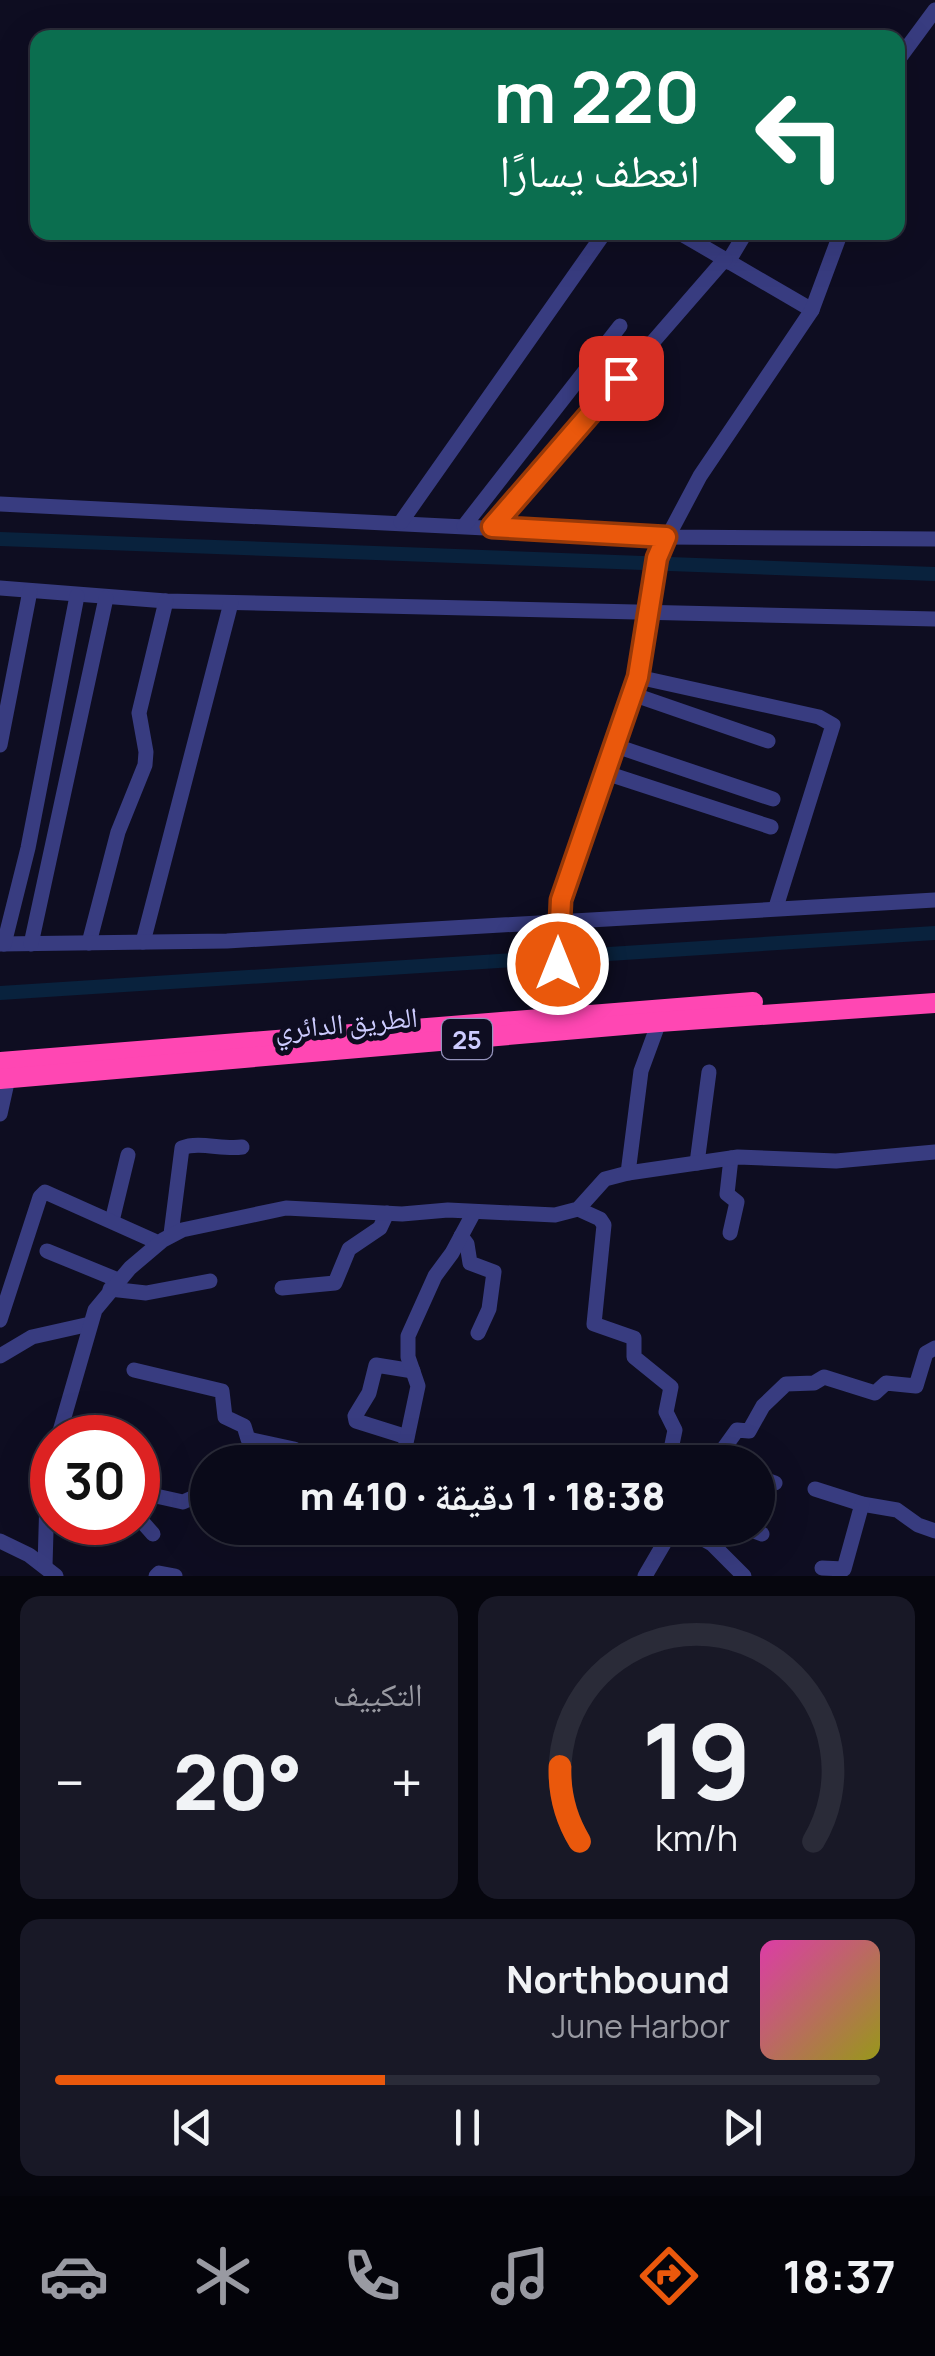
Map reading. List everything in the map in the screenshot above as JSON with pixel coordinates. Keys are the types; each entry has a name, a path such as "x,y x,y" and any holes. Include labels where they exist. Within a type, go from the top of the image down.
{"highway":[{"name":"الطريق الدائري","path":"3,1073 559,1016 935,990"},
{"name":"الطريق الدائري","path":"3,1073 935,1003"}],"street":[{"path":"905,51 935,10"},
{"path":"401,522 599,240"},
{"path":"692,240 812,310"},
{"path":"492,527 740,240"},
{"path":"559,1016 561,900 638,677 657,558 700,476 812,310 838,240"},
{"path":"464,526 620,326"},
{"path":"0,504 666,537 935,539"},
{"path":"0,588 166,601 935,619"},
{"path":"0,744 30,591"},
{"path":"77,596 28,848 2,944 558,930 776,907 824,908 935,900"},
{"path":"31,944 106,598"},
{"path":"88,943 118,832 145,765 140,714 166,601"},
{"path":"143,942 231,603"},
{"path":"638,677 820,717 833,724 776,907"},
{"path":"632,694 768,740"},
{"path":"613,745 773,799"},
{"path":"603,772 770,828"},
{"path":"628,1173 640,1080 659,1022"},
{"path":"698,1163 708,1072"},
{"path":"0,1114 3,1073"},
{"path":"165,1239 182,1148 191,1144 218,1149 242,1147"},
{"path":"64,1415 90,1324 114,1284 165,1239 286,1208 555,1215 578,1209 606,1179 628,1173 731,1158 836,1161 935,1152"},
{"path":"112,1220 128,1155"},
{"path":"730,1233 737,1202 727,1194 731,1158"},
{"path":"0,1320 42,1193 50,1192 165,1239"},
{"path":"578,1209 600,1219 604,1225 594,1324 634,1338 635,1358 671,1386 666,1412 675,1430 672,1445"},
{"path":"405,1445 418,1386 407,1352 410,1329 435,1276 474,1212"},
{"path":"282,1288 335,1282 349,1248 380,1228 388,1213"},
{"path":"461,1236 467,1244 470,1263 494,1272 490,1309 478,1332"},
{"path":"47,1251 135,1294 210,1281"},
{"path":"0,1356 32,1337 90,1324"},
{"path":"726,1445 736,1430 750,1431 764,1406 786,1384 814,1383 824,1377 875,1392 886,1384 916,1386 926,1353 935,1348"},
{"path":"394,1445 356,1421 355,1416 369,1393 376,1366 413,1371"},
{"path":"134,1370 222,1390 225,1417 244,1426 248,1439 276,1445"},
{"path":"815,1488 862,1504 897,1510 935,1531"},
{"path":"160,1496 190,1501"},
{"path":"822,1568 844,1570 862,1504"},
{"path":"0,1540 53,1573"},
{"path":"52,1545 53,1573"},
{"path":"646,1576 662,1545"},
{"path":"713,1545 744,1576"},
{"path":"156,1576 159,1572 176,1576"}],"waterway":[{"path":"0,539 935,574"},
{"path":"0,993 935,933"}],"route":[{"path":"558,964 561,900 638,677 657,558 666,537 492,527 621,378"}]}
